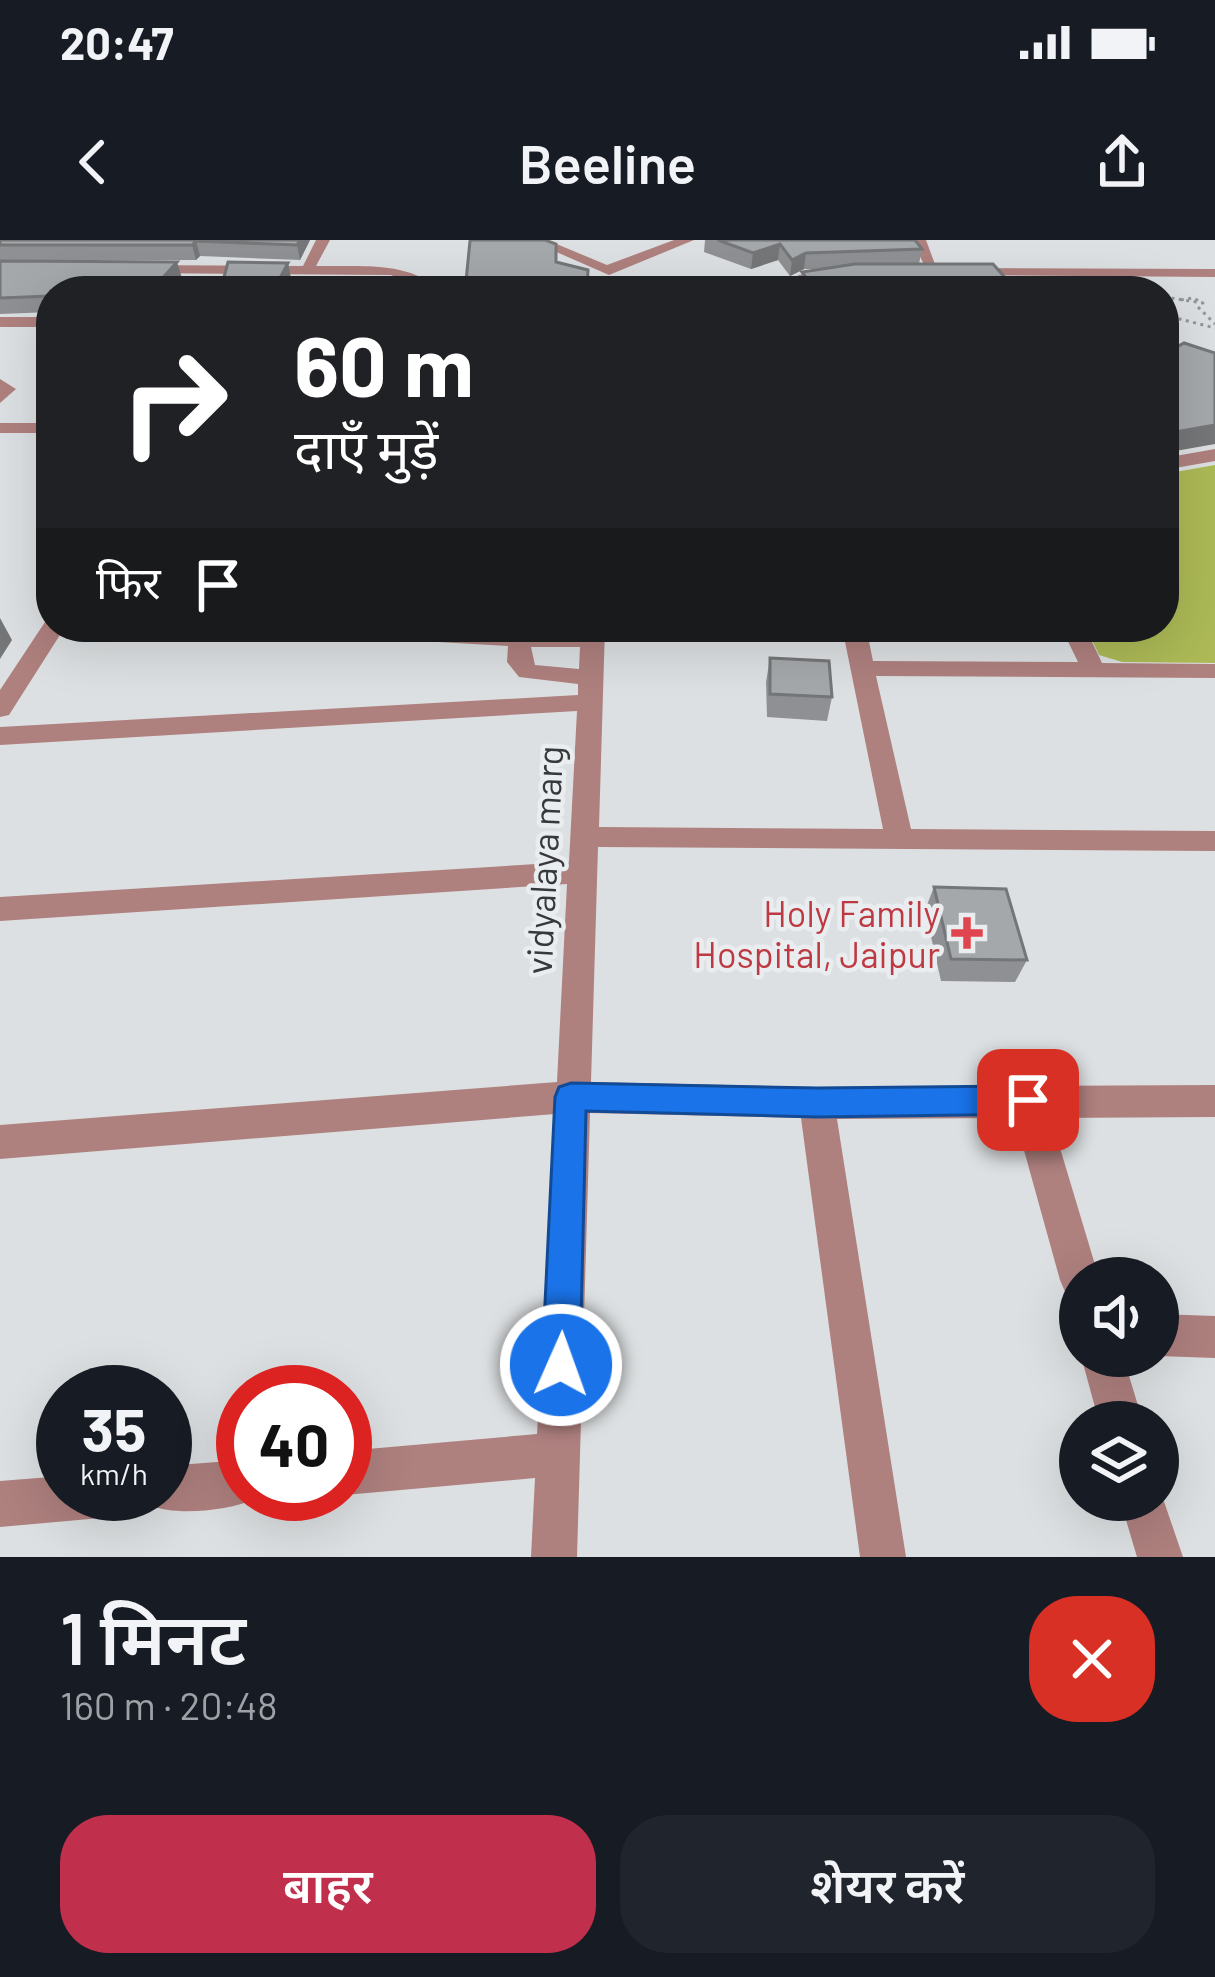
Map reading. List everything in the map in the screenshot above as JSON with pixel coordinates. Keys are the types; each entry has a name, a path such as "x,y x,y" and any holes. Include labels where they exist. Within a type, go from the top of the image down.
{"street":[{"path":"0,267 29,240"},
{"path":"308,269 323,240"},
{"path":"536,240 609,271"},
{"path":"609,276 618,263 687,240"},
{"path":"919,240 934,272"},
{"path":"0,267 23,268"},
{"path":"114,268 308,269 413,276"},
{"path":"224,276 229,269"},
{"path":"914,272 1215,273"},
{"path":"1040,272 1043,276"},
{"path":"823,276 852,273"},
{"path":"0,322 36,322"},
{"path":"0,384 7,388 0,398"},
{"path":"3,432 36,429"},
{"path":"1179,461 1215,454"},
{"path":"0,709 43,642"},
{"path":"520,642 519,662 528,672 590,690"},
{"name":"vidyalaya marg","path":"554,1557 592,642"},
{"path":"858,642 899,838"},
{"path":"1080,642 1094,670"},
{"path":"865,668 1215,671"},
{"path":"0,736 590,690"},
{"path":"583,837 1215,841"},
{"path":"0,909 581,872"},
{"path":"0,1142 571,1097 1215,1101"},
{"path":"1028,1100 1073,1257"},
{"path":"817,1102 883,1557"},
{"path":"1179,1336 1215,1337"},
{"path":"372,1471 558,1454"},
{"path":"0,1504 36,1501"},
{"path":"1149,1521 1160,1557"}],"path":[{"path":"1180,300 1215,298"},
{"path":"1180,300 1196,306 1215,326"},
{"path":"1196,306 1202,301"},
{"path":"1179,318 1215,326"}],"green space":[{"path":"1215,465 1215,663 1122,662 1099,655 1093,642 1179,642 1179,471"}],"building":[{"path":"0,240 300,240 297,245 196,241 192,245 0,245"},
{"path":"545,240 556,244 556,262 588,270 588,276 466,276 470,241"},
{"path":"718,240 915,240 922,249 806,253 792,260 780,244 753,253"},
{"path":"0,261 177,262 164,276 36,276 36,297 0,298"},
{"path":"228,262 288,263 281,276 224,276"},
{"path":"855,264 993,264 1004,276 805,276 802,272"},
{"path":"1184,343 1215,353 1215,425 1179,431 1179,346"},
{"path":"770,658 829,661 832,697 770,694"},
{"path":"934,887 1006,889 1027,960 951,959"}],"place":[{"name":"Holy Family Hospital, Jaipur","path":"967,933"}],"route":[{"path":"561,1365 571,1097 1028,1100"}]}
